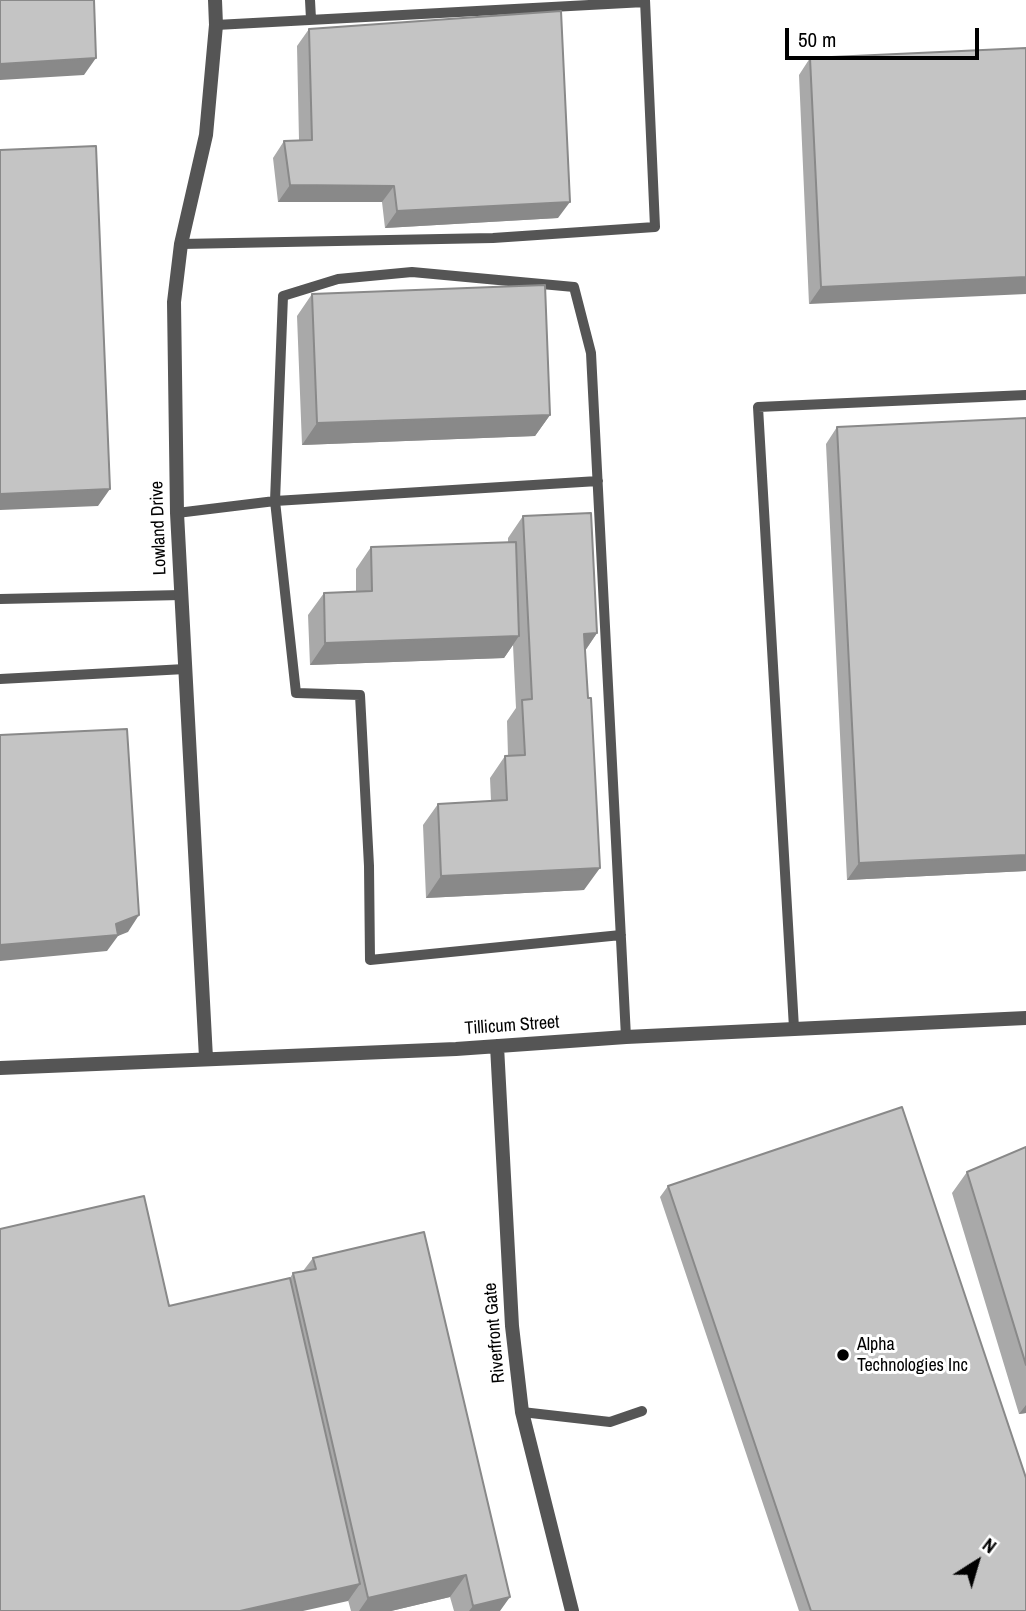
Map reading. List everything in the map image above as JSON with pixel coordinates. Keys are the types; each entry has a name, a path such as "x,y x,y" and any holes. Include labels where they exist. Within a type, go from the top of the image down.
{"street":[{"name":"Lowland Drive","path":"206,1058 177,513 174,302 181,244 206,135 216,25 215,0"},
{"name":"Tillicum Street","path":"0,1068 497,1046 794,1028 1026,1018"},
{"name":"Riverfront Gate","path":"497,1046 512,1326 522,1412 572,1611"}],"lane":[{"path":"310,0 311,19"},
{"path":"181,244 493,238 655,227 645,1 216,25"},
{"path":"621,935 370,960 369,866 360,695 296,693 275,501 283,296 338,279 412,272 574,287 591,353 598,481 621,935 626,1037"},
{"path":"794,1028 758,407 1026,395"},
{"path":"177,513 275,501 598,481"},
{"path":"0,599 181,595"},
{"path":"0,679 185,669"},
{"path":"522,1412 610,1422 642,1411"}],"building":[{"path":"0,0 94,0 96,58 0,64"},
{"path":"561,11 570,202 397,211 394,186 290,185 284,141 312,140 309,29"},
{"path":"1026,48 1026,277 821,287 810,58"},
{"path":"96,146 110,489 0,494 0,150"},
{"path":"545,285 550,415 317,423 312,294"},
{"path":"1026,418 1026,855 859,863 837,427"},
{"path":"591,513 597,633 584,634 588,698 591,698 600,868 441,876 438,804 507,800 505,756 525,755 522,700 532,699 523,516"},
{"path":"516,542 519,636 325,643 324,593 372,591 371,547"},
{"path":"127,729 139,915 116,924 118,935 0,945 0,735"},
{"name":"Alpha Technologies Inc","path":"902,1107 1026,1478 1026,1611 811,1611 668,1186"},
{"path":"1026,1147 1026,1365 967,1172"},
{"path":"144,1196 169,1306 290,1278 360,1584 240,1611 0,1611 0,1229"},
{"path":"424,1232 510,1597 473,1606 466,1575 368,1598 293,1273 316,1269 313,1258"}],"place":[{"name":"Alpha Technologies Inc","path":"843,1355"}]}
